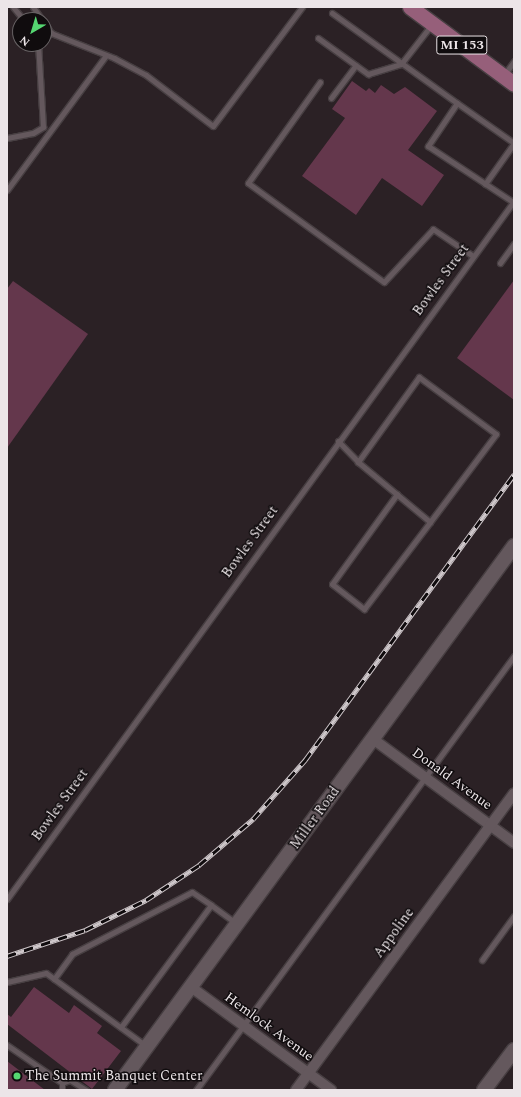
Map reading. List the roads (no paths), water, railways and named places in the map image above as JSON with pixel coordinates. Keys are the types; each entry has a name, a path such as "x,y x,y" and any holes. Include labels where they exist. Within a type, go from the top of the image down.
{"main road":[{"name":"MI 153","path":"410,7 509,80"}],"street":[{"name":"Miller Road","path":"115,1090 514,546"},
{"name":"Donald Avenue","path":"373,739 514,842"},
{"name":"Appoline","path":"296,1090 514,793"},
{"name":"Hemlock Avenue","path":"191,987 331,1090"},
{"path":"484,1090 514,1050"}],"lane":[{"path":"52,33 106,54 146,75 213,126 302,7"},
{"path":"332,13 401,64 514,143 485,184"},
{"path":"318,38 368,74 401,64 433,24"},
{"path":"38,52 43,127"},
{"path":"7,190 106,54"},
{"path":"509,80 514,61"},
{"path":"331,98 356,65"},
{"path":"320,82 248,183 384,282 433,229 473,256"},
{"path":"457,103 428,146 485,184 514,201"},
{"path":"43,127 51,130"},
{"path":"7,138 33,133 43,127"},
{"name":"Bowles Street","path":"7,899 338,441 514,201"},
{"path":"500,263 514,244"},
{"path":"358,462 419,377 496,434 364,609 332,584 397,494"},
{"path":"338,441 358,462 430,522"},
{"path":"196,1090 514,656"},
{"path":"54,979 72,954 192,892 237,924"},
{"path":"121,1028 211,905"},
{"path":"482,960 514,916"},
{"path":"7,982 46,973 147,1047"},
{"path":"7,1045 62,1083"},
{"path":"62,1083 70,1080 86,1090"},
{"path":"62,1083 62,1090"}],"railway":[{"path":"7,956 85,930 146,900 199,865 253,819 305,760 514,474"}],"place":[{"name":"The Summit Banquet Center","path":"17,1076"}]}
